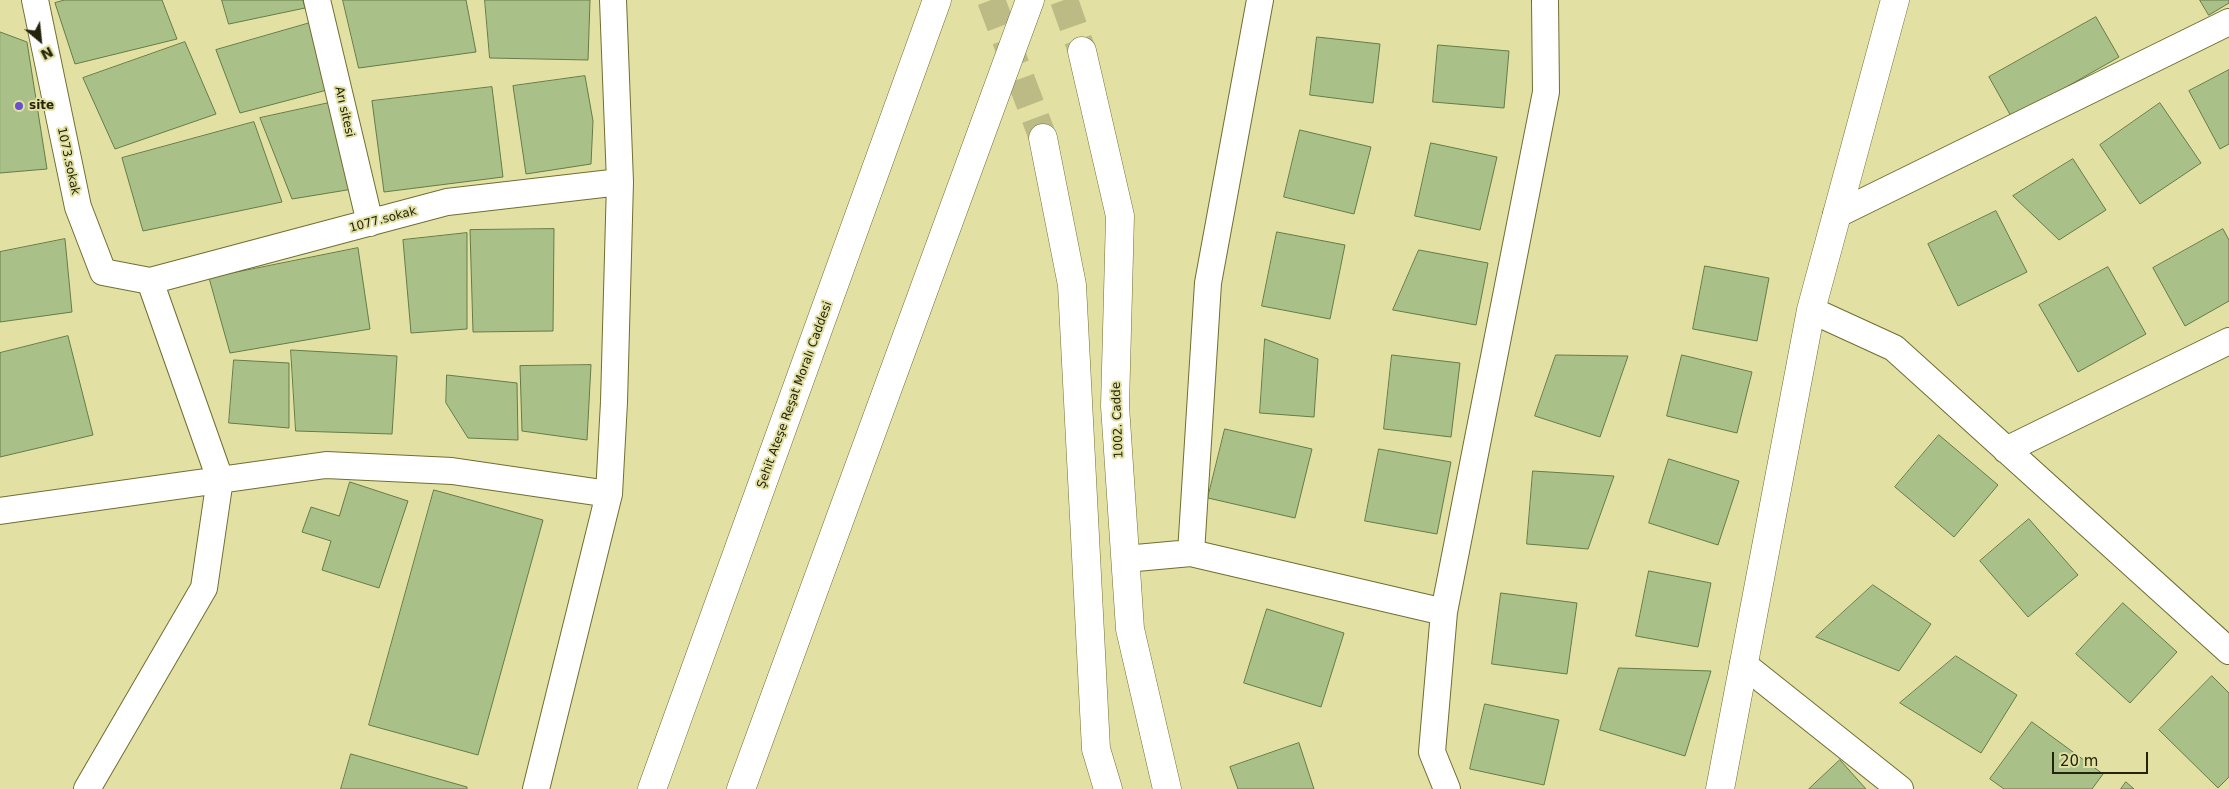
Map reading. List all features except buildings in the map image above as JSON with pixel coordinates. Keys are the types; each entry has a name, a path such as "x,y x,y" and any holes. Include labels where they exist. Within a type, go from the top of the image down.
{"main road":[{"name":"Şehit Ateşe Reşat Moralı Caddesi","path":"652,789 937,0"},
{"path":"741,789 1030,0"},
{"path":"1720,789 1811,310 1895,0"},
{"name":"1002. Cadde","path":"1082,52 1120,216 1116,406 1130,629 1168,789"},
{"path":"1043,138 1072,285 1096,749 1108,789"},
{"path":"1086,560 1126,559"}],"street":[{"name":"1073.sokak","path":"35,0 78,207 102,272 150,281"},
{"name":"Arı sitesi","path":"317,0 370,223"},
{"path":"536,789 609,494 614,402 620,182 613,0"},
{"path":"1191,553 1208,283 1260,0"},
{"path":"1447,789 1432,752 1444,612 1546,92 1545,0"},
{"path":"1836,215 2229,22"},
{"name":"1077.sokak","path":"150,281 447,202 620,182"},
{"path":"87,789 204,588 220,479 150,281"},
{"path":"1811,310 1894,348 2229,651"},
{"path":"2006,450 2229,341"},
{"path":"0,512 326,465 452,471 609,494"},
{"path":"1126,559 1191,553 1444,612"},
{"path":"1743,664 1900,789"}],"tunnel":[{"path":"991,0 1043,138"},
{"path":"1064,0 1082,51"}],"place":[{"name":"site","path":"19,106"}]}
